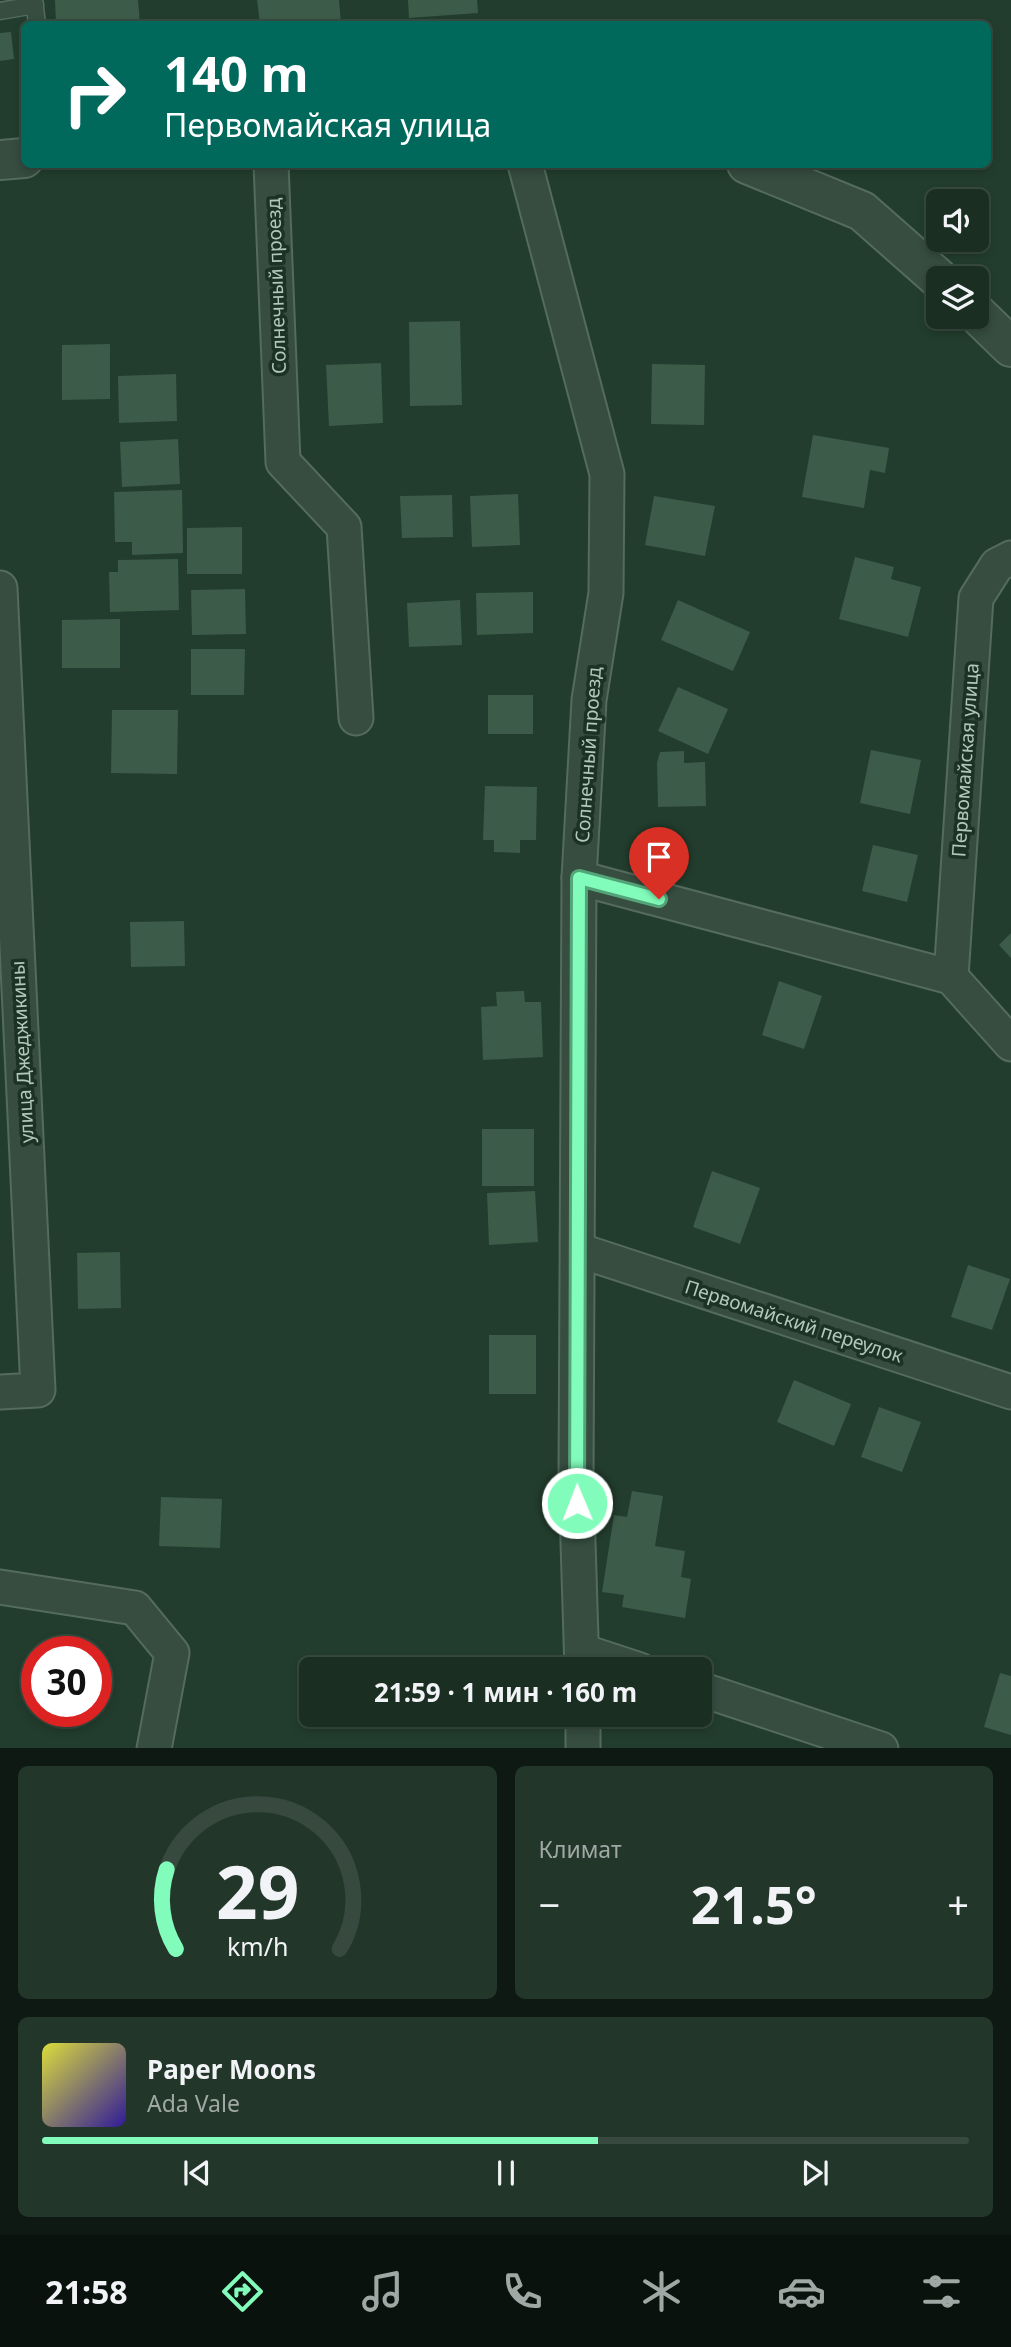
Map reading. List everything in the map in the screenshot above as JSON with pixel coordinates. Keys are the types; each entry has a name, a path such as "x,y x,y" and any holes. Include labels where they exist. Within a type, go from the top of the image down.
{"street":[{"path":"0,160 21,158"},
{"name":"Солнечный проезд","path":"271,168 283,462 344,527 356,718"},
{"name":"Солнечный проезд","path":"526,168 607,474 607,593 589,700 579,878 576,1478 582,1657"},
{"path":"757,168 862,211 926,267"},
{"name":"Первомайская улица","path":"951,977 976,598 997,565 1011,558"},
{"name":"улица Джеджикины","path":"0,588 38,1390 0,1392"},
{"path":"579,878 951,977 1011,1044"},
{"name":"Первомайский переулок","path":"578,1250 1011,1392"},
{"path":"0,1587 135,1608 172,1653 154,1748"},
{"path":"712,1693 881,1748"},
{"path":"583,1727 583,1748"}],"lane":[{"path":"0,11 35,2 37,21"}],"building":[{"path":"55,0 138,0 140,21 56,21"},
{"path":"257,0 339,0 341,21 260,21"},
{"path":"408,0 477,0 478,13 409,18"},
{"path":"11,32 14,59 0,61 0,33"},
{"path":"460,321 462,405 410,406 409,322"},
{"path":"110,344 110,399 62,400 62,345"},
{"path":"381,363 383,423 329,426 326,365"},
{"path":"652,364 705,365 704,425 651,424"},
{"path":"176,374 177,421 119,423 118,376"},
{"path":"813,435 889,448 885,473 870,470 864,508 802,497"},
{"path":"178,439 180,484 122,487 120,442"},
{"path":"182,490 183,553 132,555 132,542 115,542 114,492"},
{"path":"518,494 520,545 472,547 470,496"},
{"path":"452,495 453,537 402,538 400,496"},
{"path":"654,496 715,506 705,556 645,545"},
{"path":"242,527 242,574 187,574 187,528"},
{"path":"855,557 894,567 891,579 921,587 908,637 839,619"},
{"path":"178,559 179,610 110,612 109,572 118,572 118,560"},
{"path":"245,589 246,634 192,635 191,590"},
{"path":"533,592 533,633 477,635 476,593"},
{"path":"460,600 462,645 409,647 407,603"},
{"path":"678,600 750,632 733,671 661,640"},
{"path":"120,619 120,668 62,668 62,620"},
{"path":"191,649 245,649 244,695 191,695"},
{"path":"678,687 728,709 708,754 658,731"},
{"path":"488,695 533,695 533,734 488,734"},
{"path":"112,710 178,710 177,774 111,773"},
{"path":"871,750 921,760 910,814 860,803"},
{"path":"684,751 684,763 705,762 706,806 658,807 657,763 660,752"},
{"path":"485,786 537,787 536,840 520,840 520,853 494,852 494,840 483,840"},
{"path":"873,845 918,855 907,902 862,891"},
{"path":"184,921 185,966 131,967 130,922"},
{"path":"1011,933 1011,958 999,945"},
{"path":"779,981 822,996 804,1049 762,1035"},
{"path":"524,991 525,1002 541,1002 543,1057 483,1060 481,1007 497,1006 496,992"},
{"path":"482,1129 534,1129 534,1186 482,1186"},
{"path":"712,1171 760,1188 740,1244 693,1227"},
{"path":"535,1191 538,1242 489,1245 487,1193"},
{"path":"120,1252 121,1308 78,1309 77,1253"},
{"path":"968,1265 1010,1279 992,1330 951,1317"},
{"path":"489,1335 536,1335 536,1394 489,1394"},
{"path":"794,1380 851,1404 834,1446 777,1422"},
{"path":"879,1407 921,1422 902,1472 861,1457"},
{"path":"632,1491 663,1496 655,1546 685,1551 681,1577 691,1579 685,1618 622,1607 624,1595 602,1592 614,1515 627,1517"},
{"path":"161,1497 222,1499 220,1548 159,1546"},
{"path":"1000,1673 1011,1676 1011,1735 984,1727"}],"route":[{"path":"577,1503 579,878 659,899"}]}
